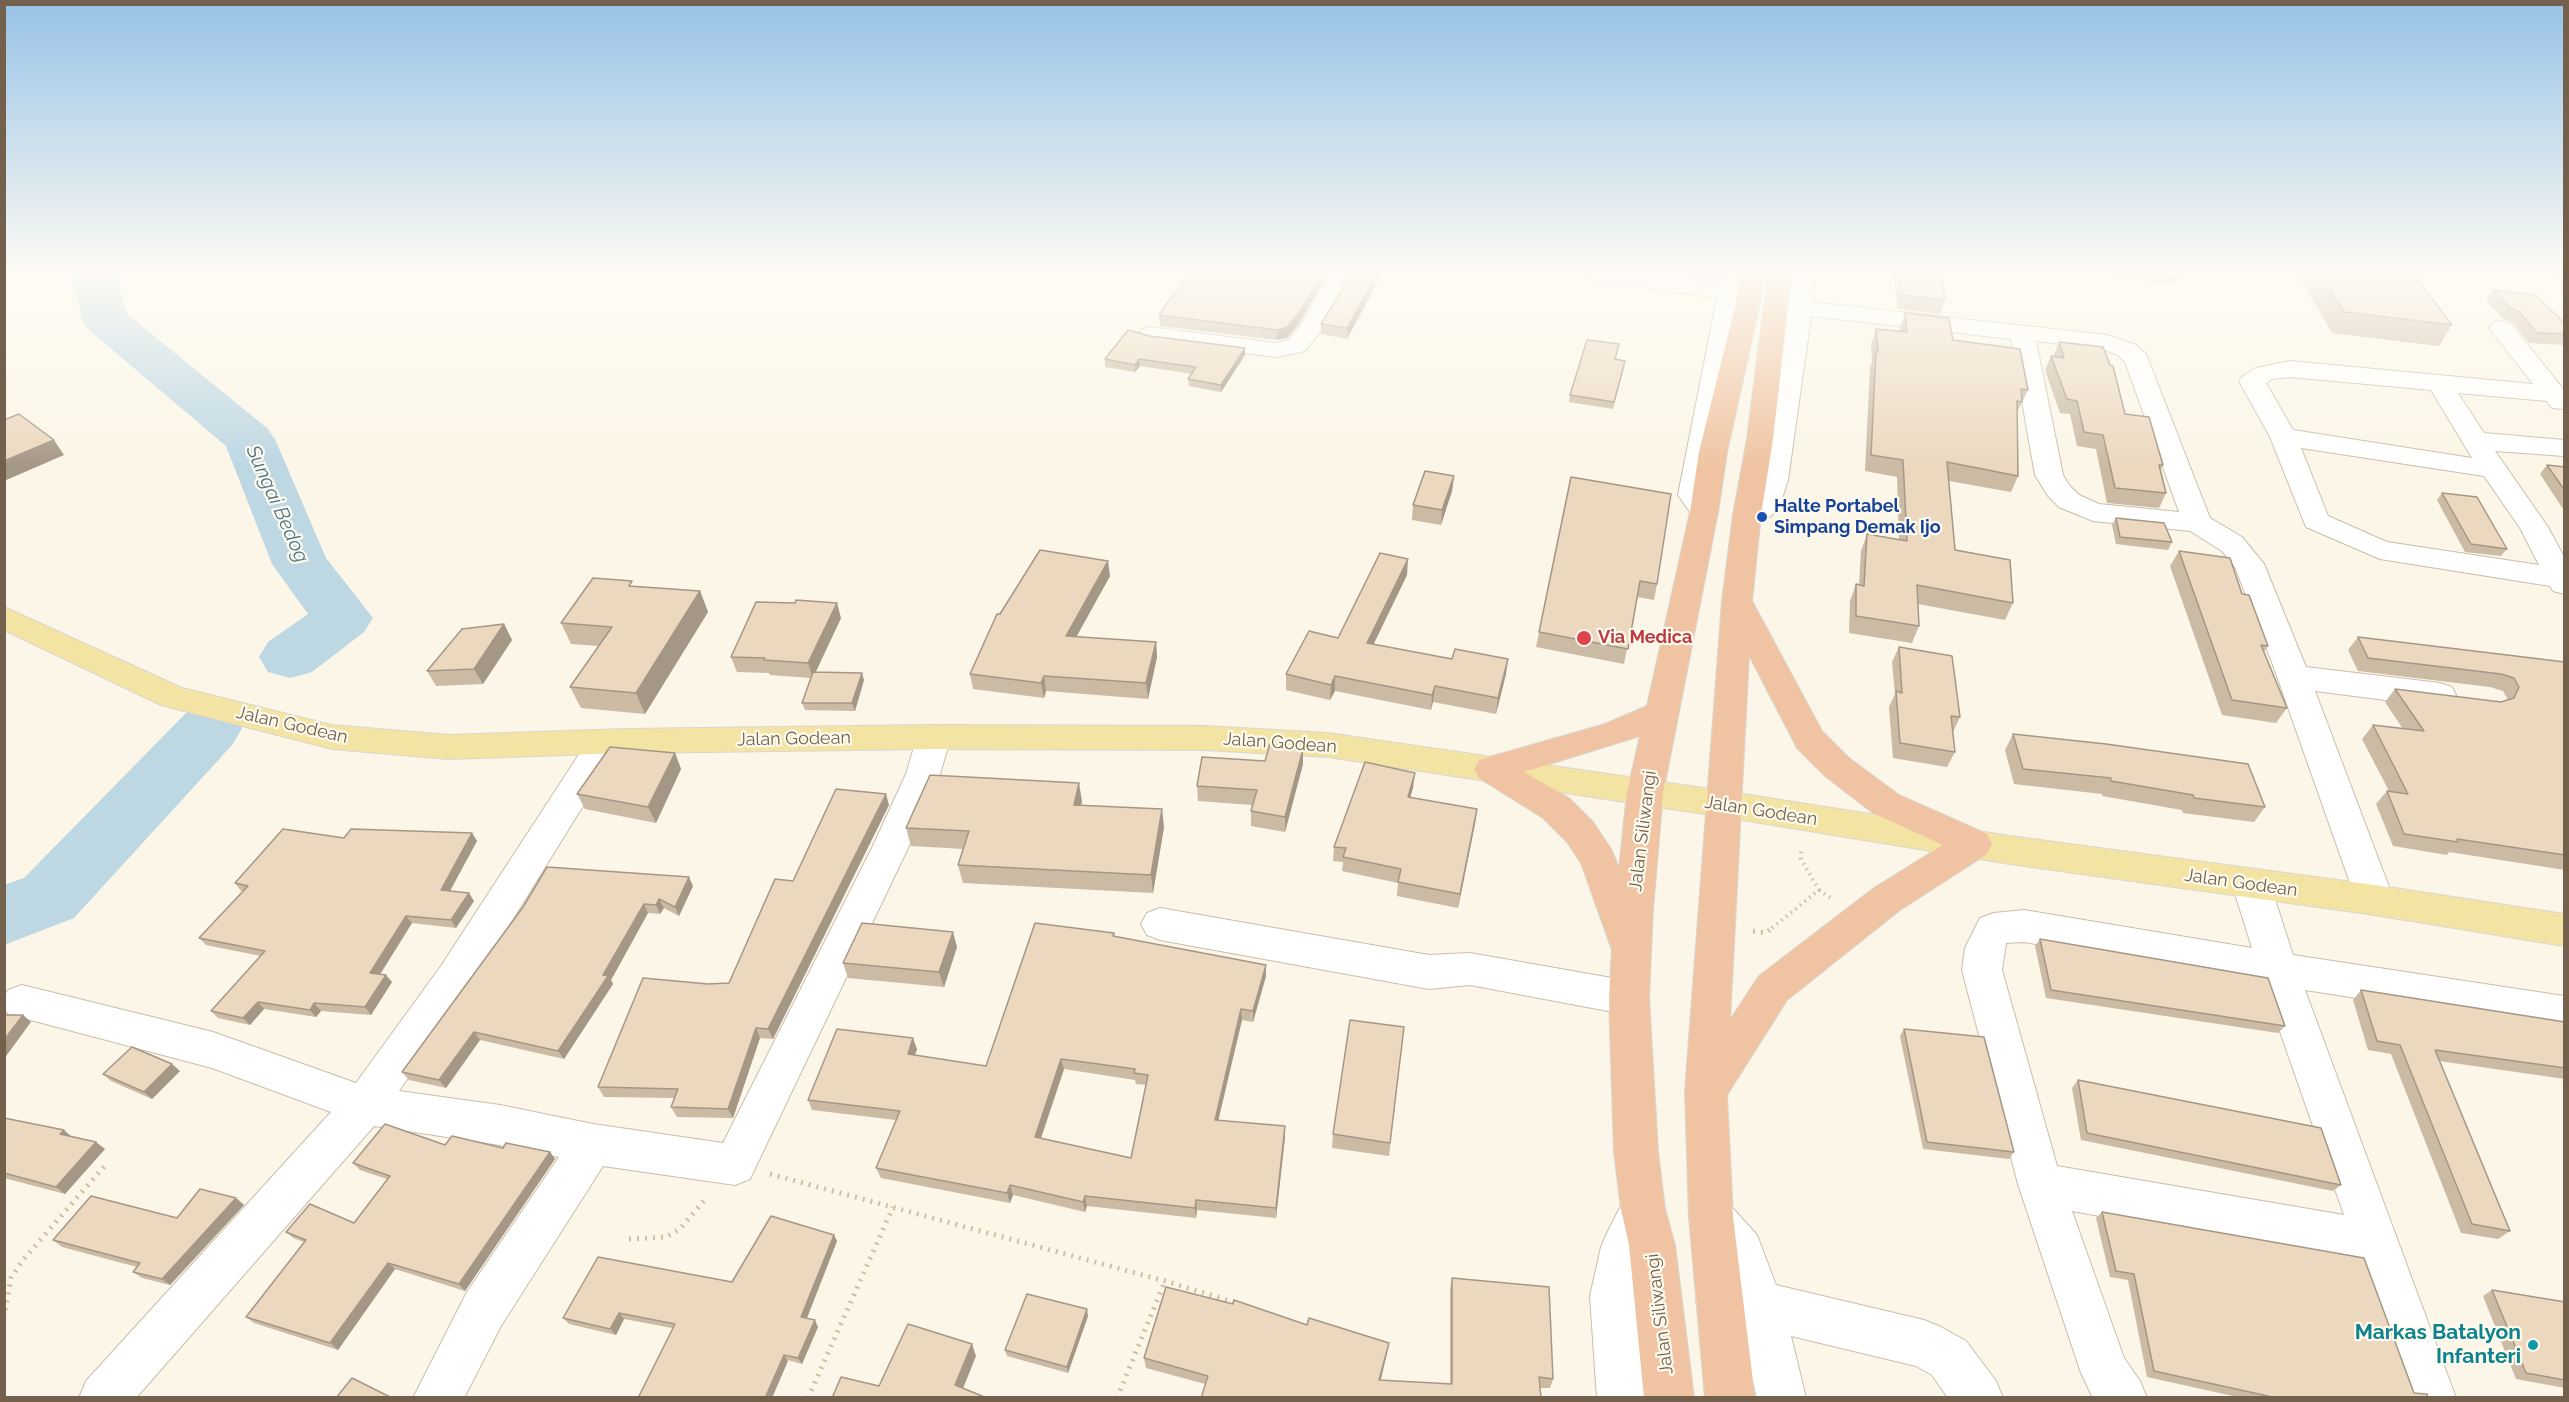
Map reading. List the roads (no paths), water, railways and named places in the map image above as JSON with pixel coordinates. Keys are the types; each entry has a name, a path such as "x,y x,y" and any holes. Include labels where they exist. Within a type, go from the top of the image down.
{"highway":[{"name":"Jalan Siliwangi","path":"1669,1398 1652,1245 1643,1209 1636,1152 1629,998 1631,952 1639,842 1646,793 1704,512 1713,452 1740,337"},
{"path":"1730,1398 1739,1303 1711,1217 1706,1092 1737,601 1772,337"},
{"path":"1737,601 1809,739 1837,767 1886,804 1974,844"},
{"path":"1491,769 1616,734 1661,713"},
{"path":"1491,769 1556,808 1580,832 1598,859 1631,952"},
{"path":"1706,1092 1773,988 1887,899 1974,844"}],"main road":[{"name":"Jalan Godean","path":"4,617 173,697 332,737 448,747 934,737 1205,738 1306,743 2565,930"}],"street":[{"path":"1178,337 1276,350 1296,346 1303,337"},
{"path":"1704,512 1692,495 1722,337"},
{"path":"1747,515 1761,510 1766,505 1774,480 1796,337"},
{"path":"2023,337 2049,475 2058,490 2079,508 2093,512 2197,523 2232,544 2249,564 2375,900"},
{"path":"2058,337 2107,342 2127,350 2137,359 2197,523"},
{"path":"2509,337 2559,400"},
{"path":"2559,400 2439,384 2290,369 2265,373 2252,381 2283,436 2316,521 2380,550 2563,581"},
{"path":"2439,384 2477,441 2493,470 2534,527 2563,581"},
{"path":"2283,436 2493,470"},
{"path":"2477,441 2565,448"},
{"path":"2534,527 2565,531"},
{"path":"2293,678 2467,699"},
{"path":"22,1002 213,1050 364,1105 500,1125 593,1144 735,1165 890,848 923,774 934,737"},
{"path":"103,1398 364,1105 455,978 605,742"},
{"path":"2251,884 2278,969 2432,1398"},
{"path":"1160,924 1429,972 1470,969 1629,998"},
{"path":"2123,1398 2105,1373 2040,1184 1982,970 1984,948 1994,929 2024,926 2278,969 2565,1012"},
{"path":"437,1398 484,1309 593,1144"},
{"path":"2040,1184 2375,1243"},
{"path":"1622,1398 1613,1296 1624,1247 1643,1209"},
{"path":"1739,1303 1782,1398"},
{"path":"1739,1303 1924,1344 1949,1358 1979,1398"}],"waterway":[{"name":"Sungai Bedog","path":"126,337 249,439 300,564 343,618 290,657"},
{"name":"Sungai Bedog","path":"4,916 49,898 210,728"}],"place":[{"name":"Halte Portabel Simpang Demak Ijo","path":"1762,517"},
{"name":"Via Medica","path":"1584,638"},
{"name":"Markas Batalyon Infanteri","path":"2533,1345"}]}
